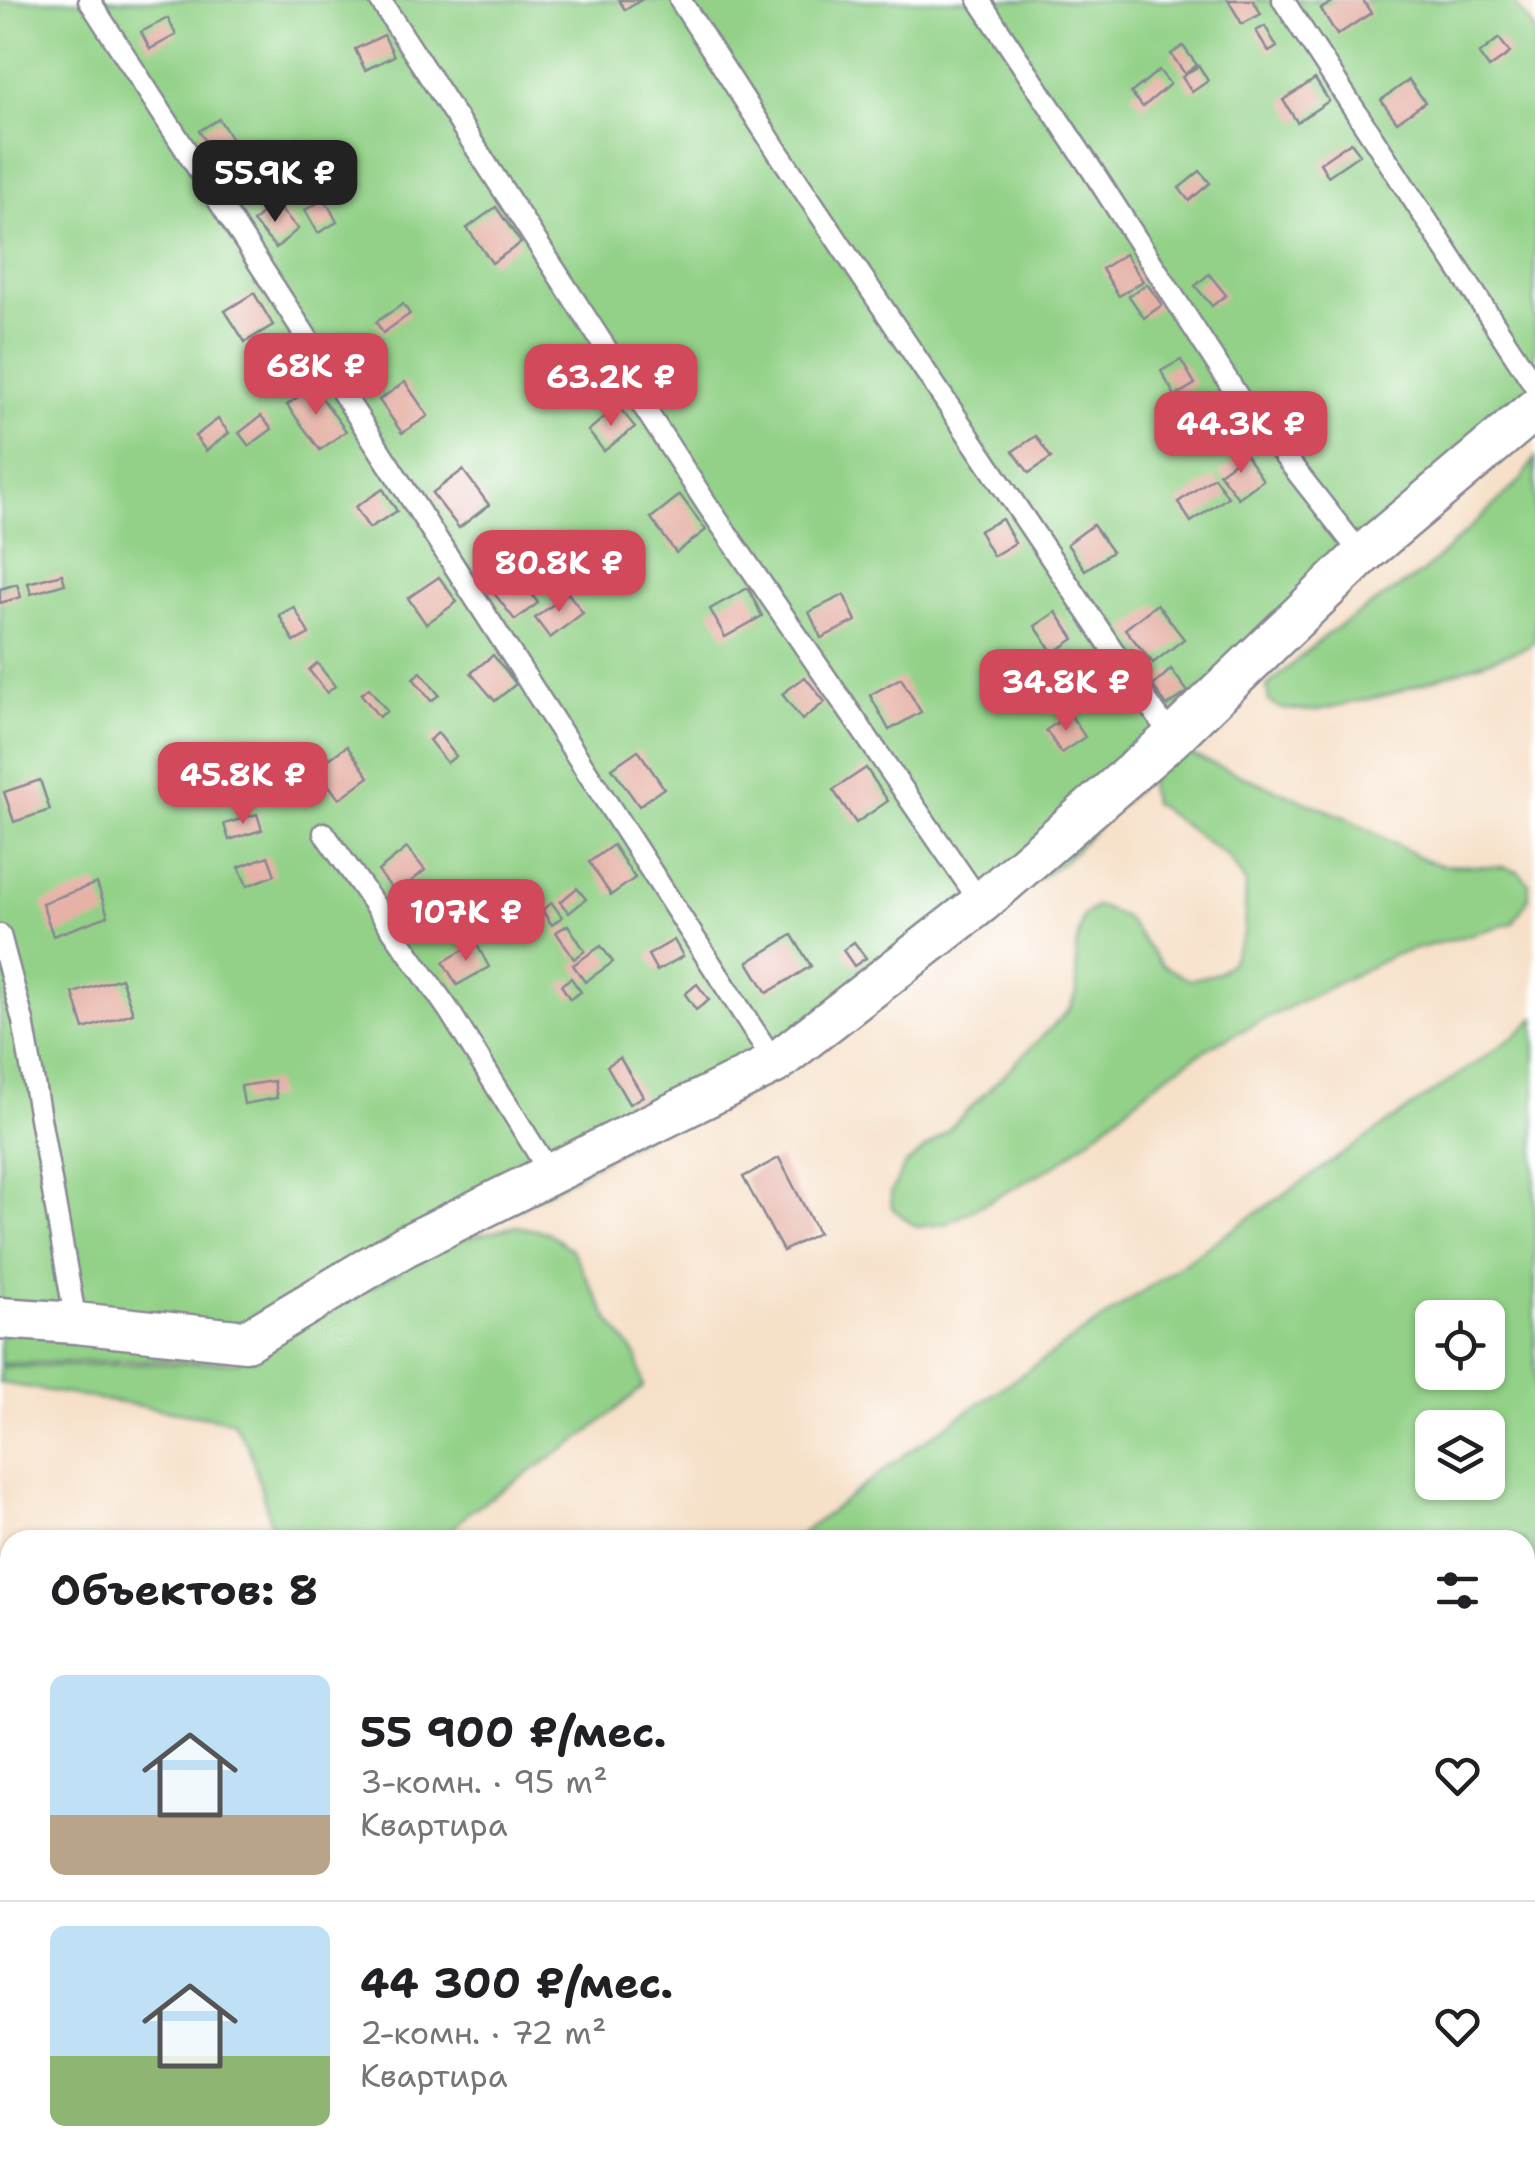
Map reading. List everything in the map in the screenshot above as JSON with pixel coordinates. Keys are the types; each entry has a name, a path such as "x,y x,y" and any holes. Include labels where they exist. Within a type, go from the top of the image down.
{"street":[{"path":"0,1318 246,1341 404,1246 775,1063 981,904 1172,738 1362,555 1535,409"}],"lane":[{"path":"90,0 775,1063"},
{"path":"380,0 708,506 981,904"},
{"path":"680,0 1172,738"},
{"path":"980,0 1238,398 1362,555"},
{"path":"1283,0 1535,386"},
{"path":"324,834 448,1008 550,1173"},
{"path":"0,935 23,1022 76,1323"}],"green space":[{"path":"0,0 1512,0 1535,31 1535,399 1177,752 1344,817 1427,861 1504,867 1519,872 1529,883 1529,898 1513,923 1394,955 1215,1044 1165,1076 1058,1164 946,1224 916,1227 892,1208 891,1193 905,1165 945,1133 1070,1009 1077,993 1076,947 1083,916 1097,906 1125,917 1162,965 1189,980 1218,973 1231,962 1244,934 1246,884 1229,858 1153,803 1150,776 1064,861 775,1063 463,1239 516,1226 547,1232 572,1250 608,1318 637,1357 643,1387 584,1436 469,1512 452,1530 273,1530 249,1448 232,1421 0,1383 0,1367 237,1362 403,1270 227,1358 0,1364"},
{"path":"1535,458 1535,642 1391,694 1314,711 1283,709 1269,702 1267,686 1327,634 1423,572 1521,480"},
{"path":"1535,1018 1535,1530 806,1530 904,1455 1515,1036"}],"building":[{"path":"619,0 641,0 625,10"},
{"path":"1228,0 1253,0 1261,14 1242,24"},
{"path":"1336,0 1363,0 1371,13 1337,35 1321,9"},
{"path":"168,18 176,35 150,49 141,32"},
{"path":"1265,26 1277,47 1269,52 1256,31"},
{"path":"384,35 394,56 365,70 355,49"},
{"path":"1499,38 1510,53 1489,68 1479,54"},
{"path":"1183,46 1197,65 1185,74 1171,54"},
{"path":"1199,66 1208,81 1192,92 1182,77"},
{"path":"1159,70 1170,84 1143,107 1131,93"},
{"path":"1315,79 1329,101 1297,122 1283,100"},
{"path":"1409,80 1425,102 1397,122 1381,100"},
{"path":"219,119 233,141 213,153 199,131"},
{"path":"1351,142 1360,154 1328,176 1320,163"},
{"path":"1200,171 1210,183 1189,201 1179,188"},
{"path":"325,199 337,222 318,233 305,210"},
{"path":"274,202 298,229 276,248 253,222"},
{"path":"496,207 521,243 492,263 467,228"},
{"path":"1125,254 1143,281 1119,296 1102,269"},
{"path":"1209,274 1226,295 1212,306 1195,286"},
{"path":"1147,284 1162,305 1144,318 1129,296"},
{"path":"254,293 273,325 245,342 225,311"},
{"path":"403,304 410,314 383,333 376,322"},
{"path":"1181,360 1195,384 1175,396 1161,371"},
{"path":"405,382 428,416 402,433 379,400"},
{"path":"313,386 346,431 320,450 287,405"},
{"path":"618,406 635,427 604,451 588,431"},
{"path":"261,416 272,429 249,446 239,433"},
{"path":"218,419 229,433 206,451 195,436"},
{"path":"1036,436 1051,458 1029,473 1013,451"},
{"path":"1245,454 1263,480 1238,498 1219,473"},
{"path":"463,470 489,505 459,528 432,493"},
{"path":"1214,477 1228,497 1191,522 1178,502"},
{"path":"383,489 397,511 369,528 355,507"},
{"path":"680,495 706,530 676,553 651,518"},
{"path":"1002,519 1015,543 993,556 979,531"},
{"path":"1093,525 1112,552 1085,570 1067,544"},
{"path":"62,574 65,584 31,594 28,583"},
{"path":"517,574 538,603 515,620 493,592"},
{"path":"439,577 457,602 426,624 408,598"},
{"path":"17,584 21,597 0,603 0,589"},
{"path":"748,588 762,616 725,637 710,609"},
{"path":"568,593 583,613 550,638 535,618"},
{"path":"844,595 856,621 821,638 809,612"},
{"path":"1157,604 1184,639 1153,663 1125,629"},
{"path":"294,607 309,634 294,642 279,615"},
{"path":"1056,612 1074,639 1053,653 1035,626"},
{"path":"493,655 516,684 495,701 471,673"},
{"path":"317,663 335,686 327,693 309,670"},
{"path":"1171,669 1188,692 1167,706 1153,686"},
{"path":"421,672 439,695 431,701 413,678"},
{"path":"805,677 825,702 802,720 782,694"},
{"path":"901,678 921,712 889,730 870,695"},
{"path":"369,688 387,711 379,717 361,694"},
{"path":"1070,714 1085,737 1061,753 1046,730"},
{"path":"438,733 456,756 447,763 429,740"},
{"path":"347,746 369,777 339,799 316,768"},
{"path":"638,750 664,788 639,806 612,768"},
{"path":"866,768 888,801 856,823 833,790"},
{"path":"40,780 50,810 14,822 4,792"},
{"path":"257,814 262,830 229,840 224,824"},
{"path":"613,845 635,878 611,895 589,862"},
{"path":"407,848 425,870 396,894 378,871"},
{"path":"268,856 275,875 247,886 239,867"},
{"path":"97,883 108,916 53,936 42,903"},
{"path":"577,888 586,899 569,913 560,902"},
{"path":"552,903 562,917 552,925 542,910"},
{"path":"568,925 585,951 574,959 556,932"},
{"path":"792,935 811,966 767,993 748,962"},
{"path":"674,940 683,956 657,971 648,955"},
{"path":"854,942 866,958 854,966 843,950"},
{"path":"476,943 489,967 457,985 443,962"},
{"path":"601,946 613,962 585,982 573,965"},
{"path":"121,978 133,1013 84,1029 73,993"},
{"path":"571,978 581,992 570,999 561,985"},
{"path":"697,984 709,1000 696,1010 685,994"},
{"path":"620,1058 643,1096 629,1104 607,1066"},
{"path":"274,1081 277,1098 244,1104 241,1086"},
{"path":"779,1158 818,1233 783,1251 743,1177"}]}
